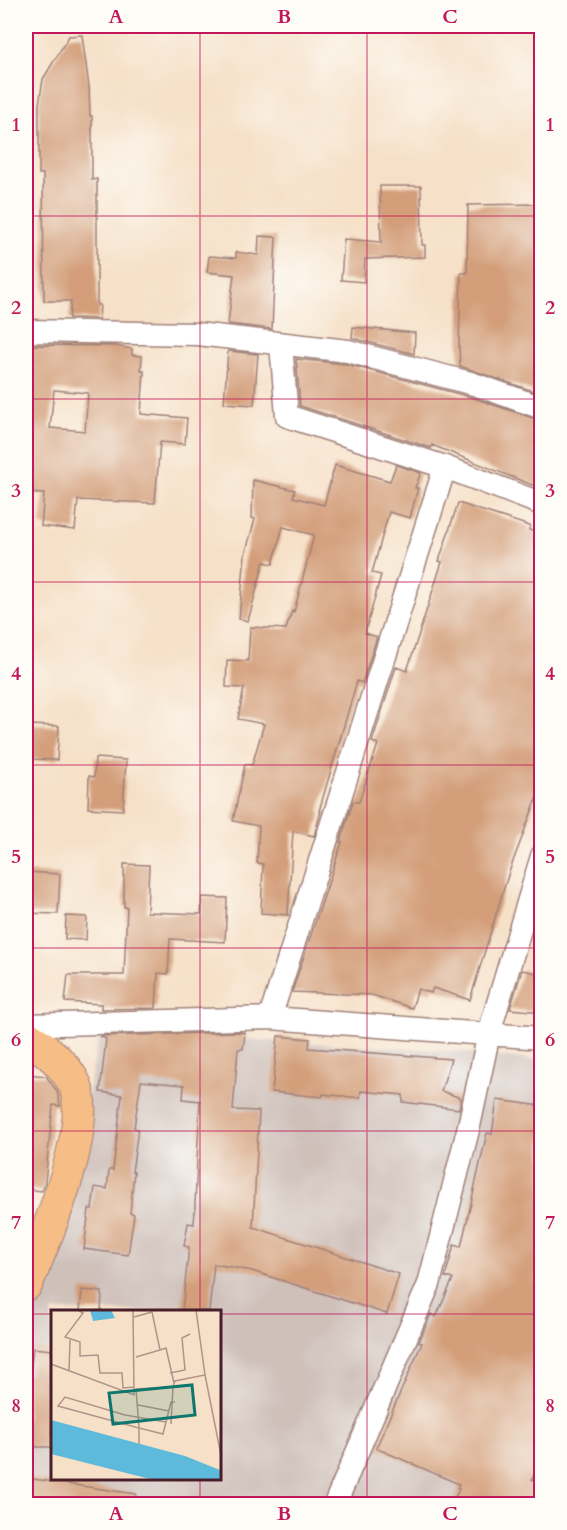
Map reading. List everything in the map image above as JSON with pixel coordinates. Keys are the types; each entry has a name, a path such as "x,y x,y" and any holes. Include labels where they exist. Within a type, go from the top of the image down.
{"main road":[{"path":"26,1037 46,1049 62,1066 75,1085 80,1110 76,1137 59,1200 26,1284"}],"street":[{"path":"26,331 196,334 348,351 474,384 542,408"},
{"path":"281,344 287,416 445,467 542,504"},
{"path":"270,1018 445,467"},
{"path":"335,1504 429,1284 469,1126 489,1033 542,856"},
{"path":"26,1025 270,1018 542,1038"}],"shaded area":[{"path":"100,1031 453,1051 541,1061 541,1504 26,1504 26,1322 56,1260"}],"building":[{"path":"82,35 89,87 90,116 92,116 92,180 97,179 99,319 69,318 71,301 44,301 43,174 39,174 39,104 43,79 69,36"},
{"path":"380,186 421,186 422,245 425,245 425,257 365,259 364,282 341,280 344,239 381,242"},
{"path":"542,204 542,394 460,366 459,347 461,273 467,273 468,205"},
{"path":"259,236 276,237 272,329 228,324 234,275 207,272 209,256 236,258 236,252 258,255"},
{"path":"353,327 415,333 414,354 352,338"},
{"path":"26,345 116,346 132,349 132,355 142,356 141,371 144,371 141,414 187,418 185,444 160,442 155,503 78,500 75,530 41,526 44,494 26,493","holes":["54,390 88,393 85,431 50,428"]},
{"path":"228,351 258,354 254,405 224,403"},
{"path":"296,359 346,364 470,397 542,421 542,489 432,445 431,448 300,406"},
{"path":"335,465 390,481 396,465 421,473 415,488 418,488 410,518 389,512 372,573 381,575 365,633 377,637 362,683 357,681 319,811 321,811 314,836 293,831 288,915 261,913 263,864 257,863 259,826 233,821 245,764 252,765 264,724 238,719 244,688 226,687 227,660 248,661 250,627 286,629 292,611 294,612 314,535 283,527 273,564 264,562 248,621 239,619 245,555 255,519 252,518 253,480 295,490 293,497 324,505"},
{"path":"458,503 530,526 529,530 542,534 542,784 509,872 470,1000 433,988 431,993 418,989 412,1008 372,995 292,992 353,802 359,802 378,744 372,742 396,667 407,671 442,562 439,561"},
{"path":"26,725 59,726 57,760 26,759"},
{"path":"95,758 126,760 123,810 88,808 89,776 94,777"},
{"path":"124,864 149,865 147,912 201,914 202,897 227,898 225,942 170,939 168,974 158,973 156,1008 101,1009 101,1004 65,1002 68,975 124,975 127,907 124,907"},
{"path":"26,872 60,874 58,914 26,913"},
{"path":"66,916 87,917 86,940 65,939"},
{"path":"522,970 542,974 542,1012 510,1009"},
{"path":"245,1033 243,1049 238,1049 233,1110 259,1111 253,1227 399,1274 387,1314 252,1271 214,1264 209,1310 182,1310 189,1247 184,1246 188,1223 194,1224 200,1101 183,1099 184,1085 141,1081 134,1128 138,1129 132,1172 134,1172 130,1213 134,1214 128,1255 84,1249 89,1209 92,1209 95,1187 107,1189 109,1170 113,1170 122,1095 100,1092 106,1039 100,1036"},
{"path":"278,1036 310,1039 309,1048 451,1059 441,1091 461,1098 459,1109 403,1102 403,1095 361,1091 360,1098 272,1092"},
{"path":"26,1074 46,1076 57,1091 60,1106 53,1105 45,1182 42,1191 26,1189"},
{"path":"497,1100 542,1106 542,1458 532,1479 542,1483 542,1487 534,1504 452,1504 459,1484 376,1448 422,1343 419,1342 431,1314 436,1317 453,1279 445,1277 454,1245 461,1247 487,1133 492,1134"},
{"path":"82,1290 102,1292 101,1310 80,1310"},
{"path":"33,1348 51,1350 51,1447 26,1447 26,1375 30,1375"},
{"path":"26,1478 136,1494 135,1504 26,1504"}]}
